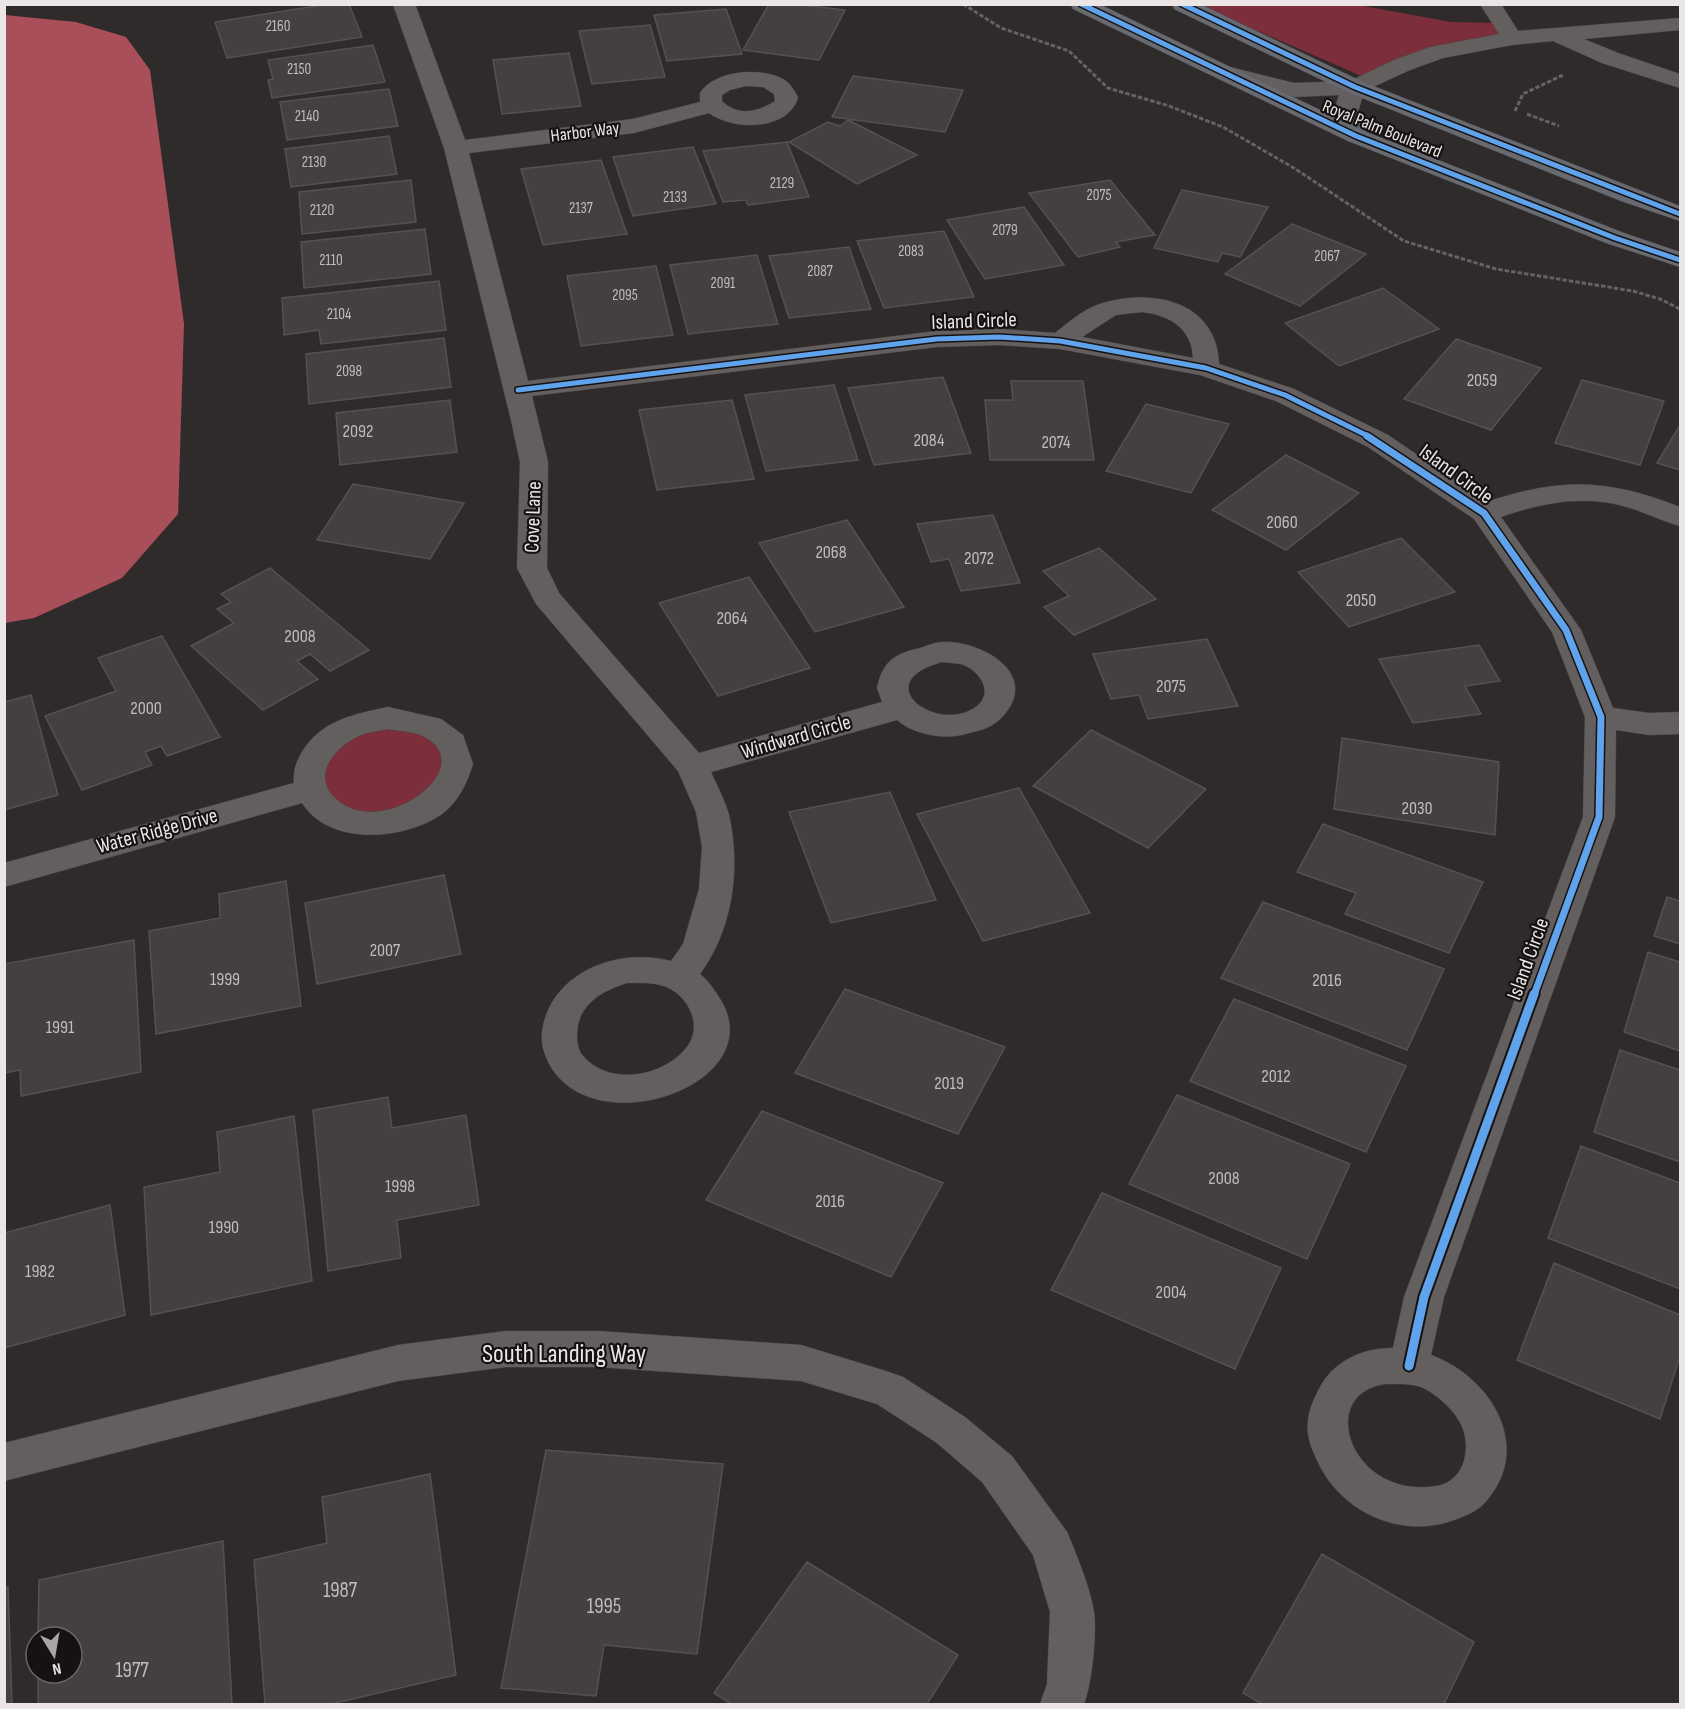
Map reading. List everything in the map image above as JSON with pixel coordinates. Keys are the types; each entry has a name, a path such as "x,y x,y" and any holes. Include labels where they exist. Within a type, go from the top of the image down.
{"main road":[{"name":"Royal Palm Boulevard","path":"1081,4 1356,136 1615,238 1680,260"},
{"name":"Royal Palm Boulevard","path":"1182,4 1355,87 1680,214"}],"street":[{"name":"Cove Lane","path":"404,4 456,148 518,390 534,462 532,568 546,597 692,766 712,812 718,847 716,889 699,949 678,977"},
{"path":"1490,4 1512,38"},
{"path":"1215,70 1294,90 1355,87 1402,64 1438,52 1512,38 1680,24"},
{"path":"1556,34 1610,58 1680,81"},
{"path":"1355,87 1346,103 1346,119 1356,136"},
{"name":"Harbor Way","path":"456,148 634,126 711,106"},
{"path":"1060,341 1104,311 1138,304 1160,305 1178,311 1192,323 1207,355 1206,368"},
{"name":"Island Circle","path":"518,390 937,339 999,337 1060,341 1206,368 1285,395 1378,441 1484,513 1566,630 1601,717 1599,817 1424,1297 1409,1366"},
{"name":"Island Circle","path":"1484,513 1513,502 1545,495 1580,492 1620,496 1680,517"},
{"name":"Windward Circle","path":"692,766 900,708"},
{"path":"1601,717 1650,724 1680,723"},
{"path":"388,718 410,720 430,726 446,736 455,750 458,768 452,786 437,802 415,814 390,822 368,823 348,820 331,813 318,803 310,790 308,774 314,758 335,736 365,722 388,718"},
{"name":"Water Ridge Drive","path":"4,875 310,790"},
{"name":"South Landing Way","path":"4,1462 398,1363 506,1349 598,1349 801,1363 889,1390 951,1430 997,1469 1052,1546 1072,1612 1069,1684 1062,1704"}],"path":[{"path":"963,4 1001,28 1069,51 1108,88 1169,106 1223,127 1294,168 1404,241 1496,268 1633,291 1660,298 1680,309"},
{"path":"1515,111 1523,94 1556,78 1610,58"}],"shaded area":[{"path":"1198,5 1358,5 1451,22 1496,23 1504,36 1366,78"},
{"path":"5,15 76,22 126,37 150,70 184,324 178,514 122,578 34,618 5,623"},
{"path":"388,719 455,750 414,814 330,814 313,758"}],"building":[{"path":"329,4 349,4 362,37 227,58 215,22"},
{"path":"769,4 795,4 845,10 819,60 743,50"},
{"path":"726,9 742,54 667,61 654,15"},
{"path":"650,25 665,77 592,84 579,31"},
{"path":"373,45 385,82 272,98 268,80 273,79 268,60"},
{"path":"569,53 581,106 502,114 493,60"},
{"path":"853,76 963,90 945,132 832,117"},
{"path":"389,89 398,126 287,140 280,102"},
{"path":"848,120 917,155 857,184 789,142 828,122 840,126"},
{"path":"389,136 397,174 291,187 285,149"},
{"path":"787,142 809,197 748,205 746,200 723,202 703,151"},
{"path":"693,147 716,204 633,216 613,157"},
{"path":"601,160 627,234 543,245 521,169"},
{"path":"411,180 416,222 302,234 299,192"},
{"path":"1110,180 1155,235 1116,242 1120,247 1078,257 1029,193"},
{"path":"1182,190 1268,207 1240,257 1222,253 1218,262 1154,248"},
{"path":"1024,207 1064,265 985,279 947,220"},
{"path":"1292,224 1366,254 1300,306 1225,274"},
{"path":"425,229 431,274 304,288 301,242"},
{"path":"944,231 974,297 884,308 857,241"},
{"path":"849,247 871,309 789,318 769,256"},
{"path":"757,255 778,324 688,334 670,265"},
{"path":"656,266 673,335 581,346 567,276"},
{"path":"439,281 446,330 321,344 319,330 284,335 282,298"},
{"path":"1383,288 1439,329 1339,366 1285,323"},
{"path":"444,338 451,387 309,404 306,354"},
{"path":"1456,339 1541,368 1491,430 1404,399"},
{"path":"943,377 971,453 874,465 848,388"},
{"path":"1582,380 1664,401 1640,465 1555,443"},
{"path":"1011,381 1083,381 1094,460 990,460 985,400 1013,400"},
{"path":"834,385 858,460 766,471 745,395"},
{"path":"450,400 457,452 340,465 336,413"},
{"path":"732,400 754,479 657,490 639,410"},
{"path":"1146,404 1229,424 1191,493 1106,471"},
{"path":"1680,425 1680,470 1657,463"},
{"path":"1286,455 1359,493 1286,550 1212,510"},
{"path":"353,484 464,503 430,559 317,540"},
{"path":"993,515 1020,583 961,591 949,559 931,562 917,524"},
{"path":"847,520 904,607 815,632 759,543"},
{"path":"1401,538 1455,592 1349,627 1298,572"},
{"path":"1099,548 1156,599 1074,635 1044,607 1069,596 1043,571"},
{"path":"270,568 369,650 330,671 310,654 297,661 318,679 263,710 191,646 234,623 217,609 231,602 221,594"},
{"path":"749,577 810,668 718,696 659,603"},
{"path":"162,636 220,737 167,756 161,746 145,752 152,765 82,790 45,716 116,691 98,658"},
{"path":"1207,639 1238,706 1148,719 1139,695 1111,699 1093,654"},
{"path":"1479,645 1500,681 1465,686 1481,714 1413,723 1379,659"},
{"path":"31,695 58,795 4,810 4,702"},
{"path":"1091,730 1206,789 1148,848 1033,786"},
{"path":"1342,738 1499,762 1495,835 1334,809"},
{"path":"1019,788 1090,913 983,941 917,814"},
{"path":"890,792 936,900 831,923 789,812"},
{"path":"1323,824 1483,882 1449,953 1345,914 1356,893 1297,872"},
{"path":"444,875 461,954 317,984 305,903"},
{"path":"286,881 301,1006 156,1034 149,931 220,918 219,894"},
{"path":"1667,897 1680,901 1680,944 1654,936"},
{"path":"1263,902 1444,969 1407,1050 1221,978"},
{"path":"134,940 141,1072 21,1096 20,1070 4,1073 4,964"},
{"path":"1648,952 1680,962 1680,1051 1624,1032"},
{"path":"845,989 1005,1047 958,1134 795,1073"},
{"path":"1234,999 1406,1066 1366,1152 1190,1081"},
{"path":"1620,1050 1680,1070 1680,1162 1594,1132"},
{"path":"1177,1095 1350,1164 1307,1259 1129,1184"},
{"path":"388,1097 392,1128 466,1115 479,1205 397,1220 401,1258 328,1271 313,1110"},
{"path":"762,1111 943,1183 891,1277 706,1200"},
{"path":"294,1116 312,1281 151,1315 144,1187 220,1172 217,1132"},
{"path":"1581,1146 1680,1183 1680,1289 1548,1238"},
{"path":"1102,1193 1281,1268 1235,1369 1051,1290"},
{"path":"110,1205 125,1315 4,1348 4,1233"},
{"path":"1554,1263 1680,1315 1680,1356 1660,1419 1517,1360"},
{"path":"546,1450 723,1464 697,1654 604,1645 596,1696 501,1688"},
{"path":"430,1474 456,1675 331,1704 265,1704 254,1560 327,1543 322,1497"},
{"path":"223,1541 232,1704 38,1704 38,1685 84,1685 84,1625 38,1625 39,1580"},
{"path":"1322,1554 1474,1642 1444,1704 1262,1704 1243,1693"},
{"path":"807,1562 958,1655 927,1704 731,1704 714,1693"},
{"path":"8,1587 12,1704 4,1704 4,1588"}],"cycle path":[{"path":"1081,4 1356,136 1615,238 1680,260"},
{"path":"1182,4 1355,87 1680,214"},
{"path":"518,390 937,339 999,337 1060,341 1206,368 1285,395 1378,441 1484,513 1566,630 1601,717 1599,817 1424,1297 1409,1366"}]}
